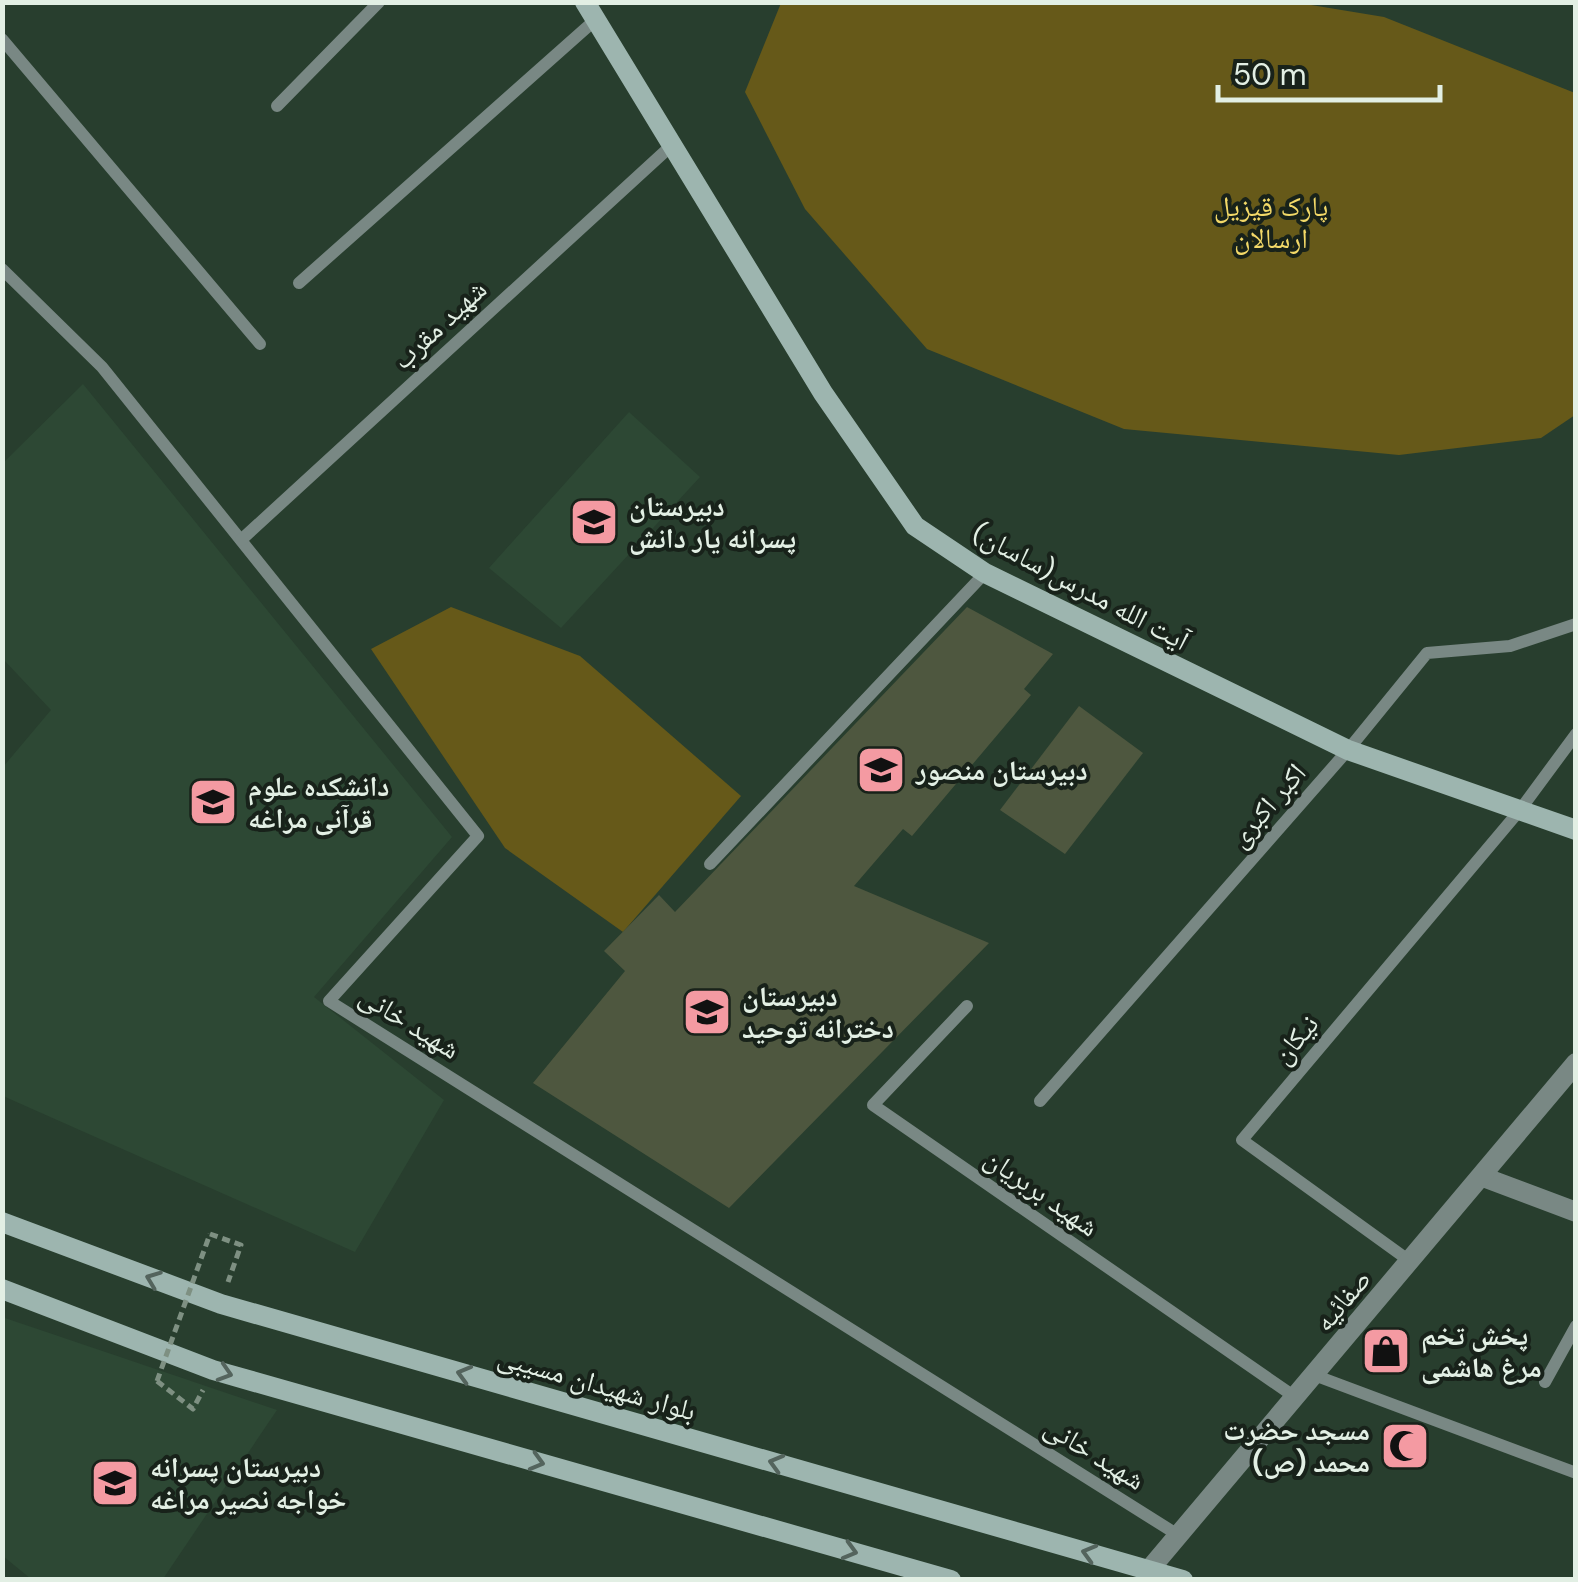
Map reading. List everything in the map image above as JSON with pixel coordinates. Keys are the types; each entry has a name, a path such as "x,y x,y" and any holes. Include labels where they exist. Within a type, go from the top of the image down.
{"main road":[{"name":"آیت الله مدرس(ساسان)","path":"589,12 823,393 915,526 985,573 1348,750 1576,830"},
{"name":"بلوار شهیدان مسیبی","path":"2,1222 220,1304 1182,1580"},
{"path":"2,1289 213,1370 951,1580"}],"street":[{"name":"صفائیه","path":"1149,1570 1576,1063"},
{"path":"1483,1177 1576,1212"}],"lane":[{"path":"277,106 379,2"},
{"path":"298,283 589,12"},
{"path":"2,38 260,344"},
{"name":"شهید مقرب","path":"240,540 672,144"},
{"name":"شهید خانی","path":"2,269 102,367 478,836 328,1000 1178,1535"},
{"path":"710,864 985,573"},
{"name":"اکبر اکبری","path":"1040,1101 1348,750 1427,653 1510,646 1576,624"},
{"path":"1520,810 1576,734"},
{"name":"نیکان","path":"1411,1262 1242,1140 1520,810"},
{"name":"شهید بربریان","path":"967,1006 873,1105 1295,1397"},
{"path":"1545,1382 1576,1326"},
{"path":"1314,1375 1576,1473"}],"path":[{"path":"193,1408 157,1381 210,1234 241,1245 220,1304"}],"shaded area":[{"name":"دانشکده علوم قرآنی مراغه","path":"83,384 452,837 314,997 444,1100 355,1252 3,1096 3,767 51,710 3,659 3,463"},
{"name":"دبیرستان پسرانه یار دانش","path":"629,412 700,477 561,628 489,568"},
{"name":"دبیرستان پسرانه خواجه نصیر مراغه","path":"2,1317 277,1410 163,1579 31,1579 3,1556"}],"green space":[{"name":"پارک قیزیل ارسالان","path":"1293,2 1384,17 1575,93 1575,415 1541,438 1399,455 1124,429 927,349 805,209 745,92 781,3"},
{"path":"451,607 580,656 741,796 623,932 505,848 371,649"}],"building":[{"path":"967,607 1053,654 1024,689 1031,695 912,836 903,829 854,886 989,943 729,1208 533,1083 625,971 604,951 659,895 675,912"},
{"path":"1079,706 1143,753 1065,854 1000,810"}],"place":[{"name":"دبیرستان پسرانه یار دانش","path":"594,522"},
{"name":"دبیرستان منصور","path":"881,770"},
{"name":"دانشکده علوم قرآنی مراغه","path":"213,802"},
{"name":"دبیرستان دخترانه توحید","path":"707,1012"},
{"name":"پخش تخم مرغ هاشمی","path":"1386,1351"},
{"name":"مسجد حضرت محمد (ص)","path":"1405,1446"},
{"name":"دبیرستان پسرانه خواجه نصیر مراغه","path":"115,1483"}]}
